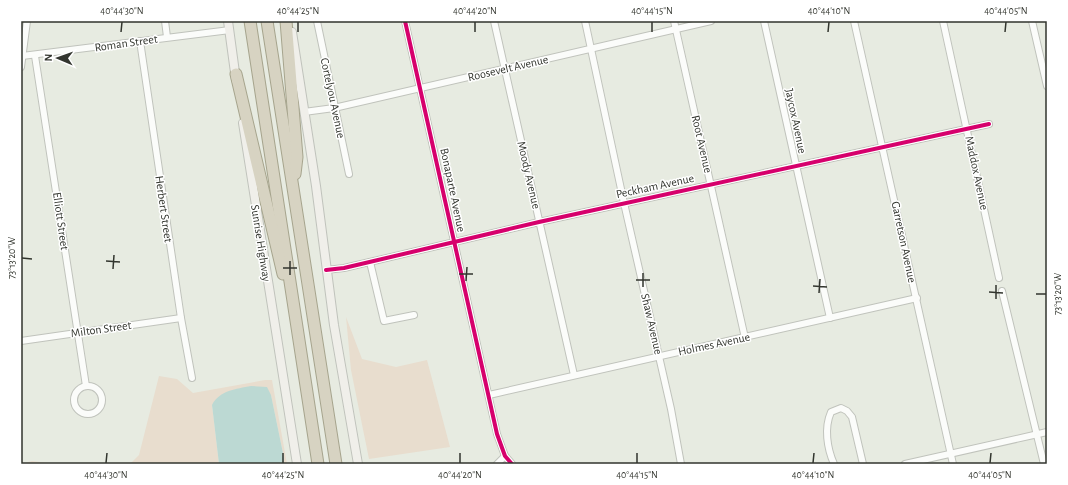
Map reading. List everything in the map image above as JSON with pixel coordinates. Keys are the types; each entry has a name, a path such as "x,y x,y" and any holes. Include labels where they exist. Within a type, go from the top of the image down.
{"highway":[{"name":"Sunrise Highway","path":"250,21 318,464"},
{"path":"267,21 336,464"},
{"path":"286,21 297,157 294,191"},
{"path":"236,74 276,251 295,314"}],"main road":[{"path":"290,21 326,270 358,464"},
{"name":"Sunrise Highway","path":"229,25 257,222 297,464"}],"street":[{"path":"21,67 27,21"},
{"path":"165,21 167,37"},
{"name":"Cortelyou Avenue","path":"316,21 334,108 350,174"},
{"name":"Bonaparte Avenue","path":"405,21 497,434 505,456"},
{"name":"Moody Avenue","path":"494,21 574,375"},
{"name":"Shaw Avenue","path":"585,21 624,203 672,409 681,464"},
{"name":"Root Avenue","path":"674,21 745,338"},
{"name":"Roosevelt Avenue","path":"304,112 334,108 711,21"},
{"name":"Jaycox Avenue","path":"764,21 830,318"},
{"name":"Garretson Avenue","path":"854,21 953,464"},
{"name":"Maddox Avenue","path":"943,21 968,127 999,278"},
{"path":"1032,21 1047,86"},
{"name":"Roman Street","path":"22,56 35,56 167,37 229,25"},
{"name":"Herbert Street","path":"140,41 180,318 192,378"},
{"name":"Elliott Street","path":"35,56 86,386"},
{"name":"Peckham Avenue","path":"326,270 370,262 454,241 624,203 968,127 989,124"},
{"path":"370,262 384,321 414,315"},
{"path":"1002,291 1044,464"},
{"name":"Holmes Avenue","path":"489,395 917,298"},
{"name":"Milton Street","path":"21,342 180,318"},
{"path":"86,386 95,387 101,393 102,402 98,410 90,414 82,412 76,406 74,397 78,389 86,386"},
{"path":"834,464 828,441 828,419 831,412 841,408 847,411 852,417 863,464"},
{"path":"905,464 1047,432"},
{"path":"497,464 505,456 512,464"}],"shaded area":[{"path":"346,317 362,359 396,367 427,360 450,447 369,459 351,370"},
{"path":"159,376 177,379 193,393 272,380 287,464 284,464 271,395 212,405 219,464 78,464 131,463 139,455"},
{"path":"32,461 56,464 21,464"}],"water":[{"path":"251,386 267,387 271,395 284,464 219,464 212,405 219,396 224,393 234,389"}],"cycle path":[{"path":"405,21 497,434 505,456 512,464"},
{"path":"326,270 344,268 539,222 989,124"}]}
